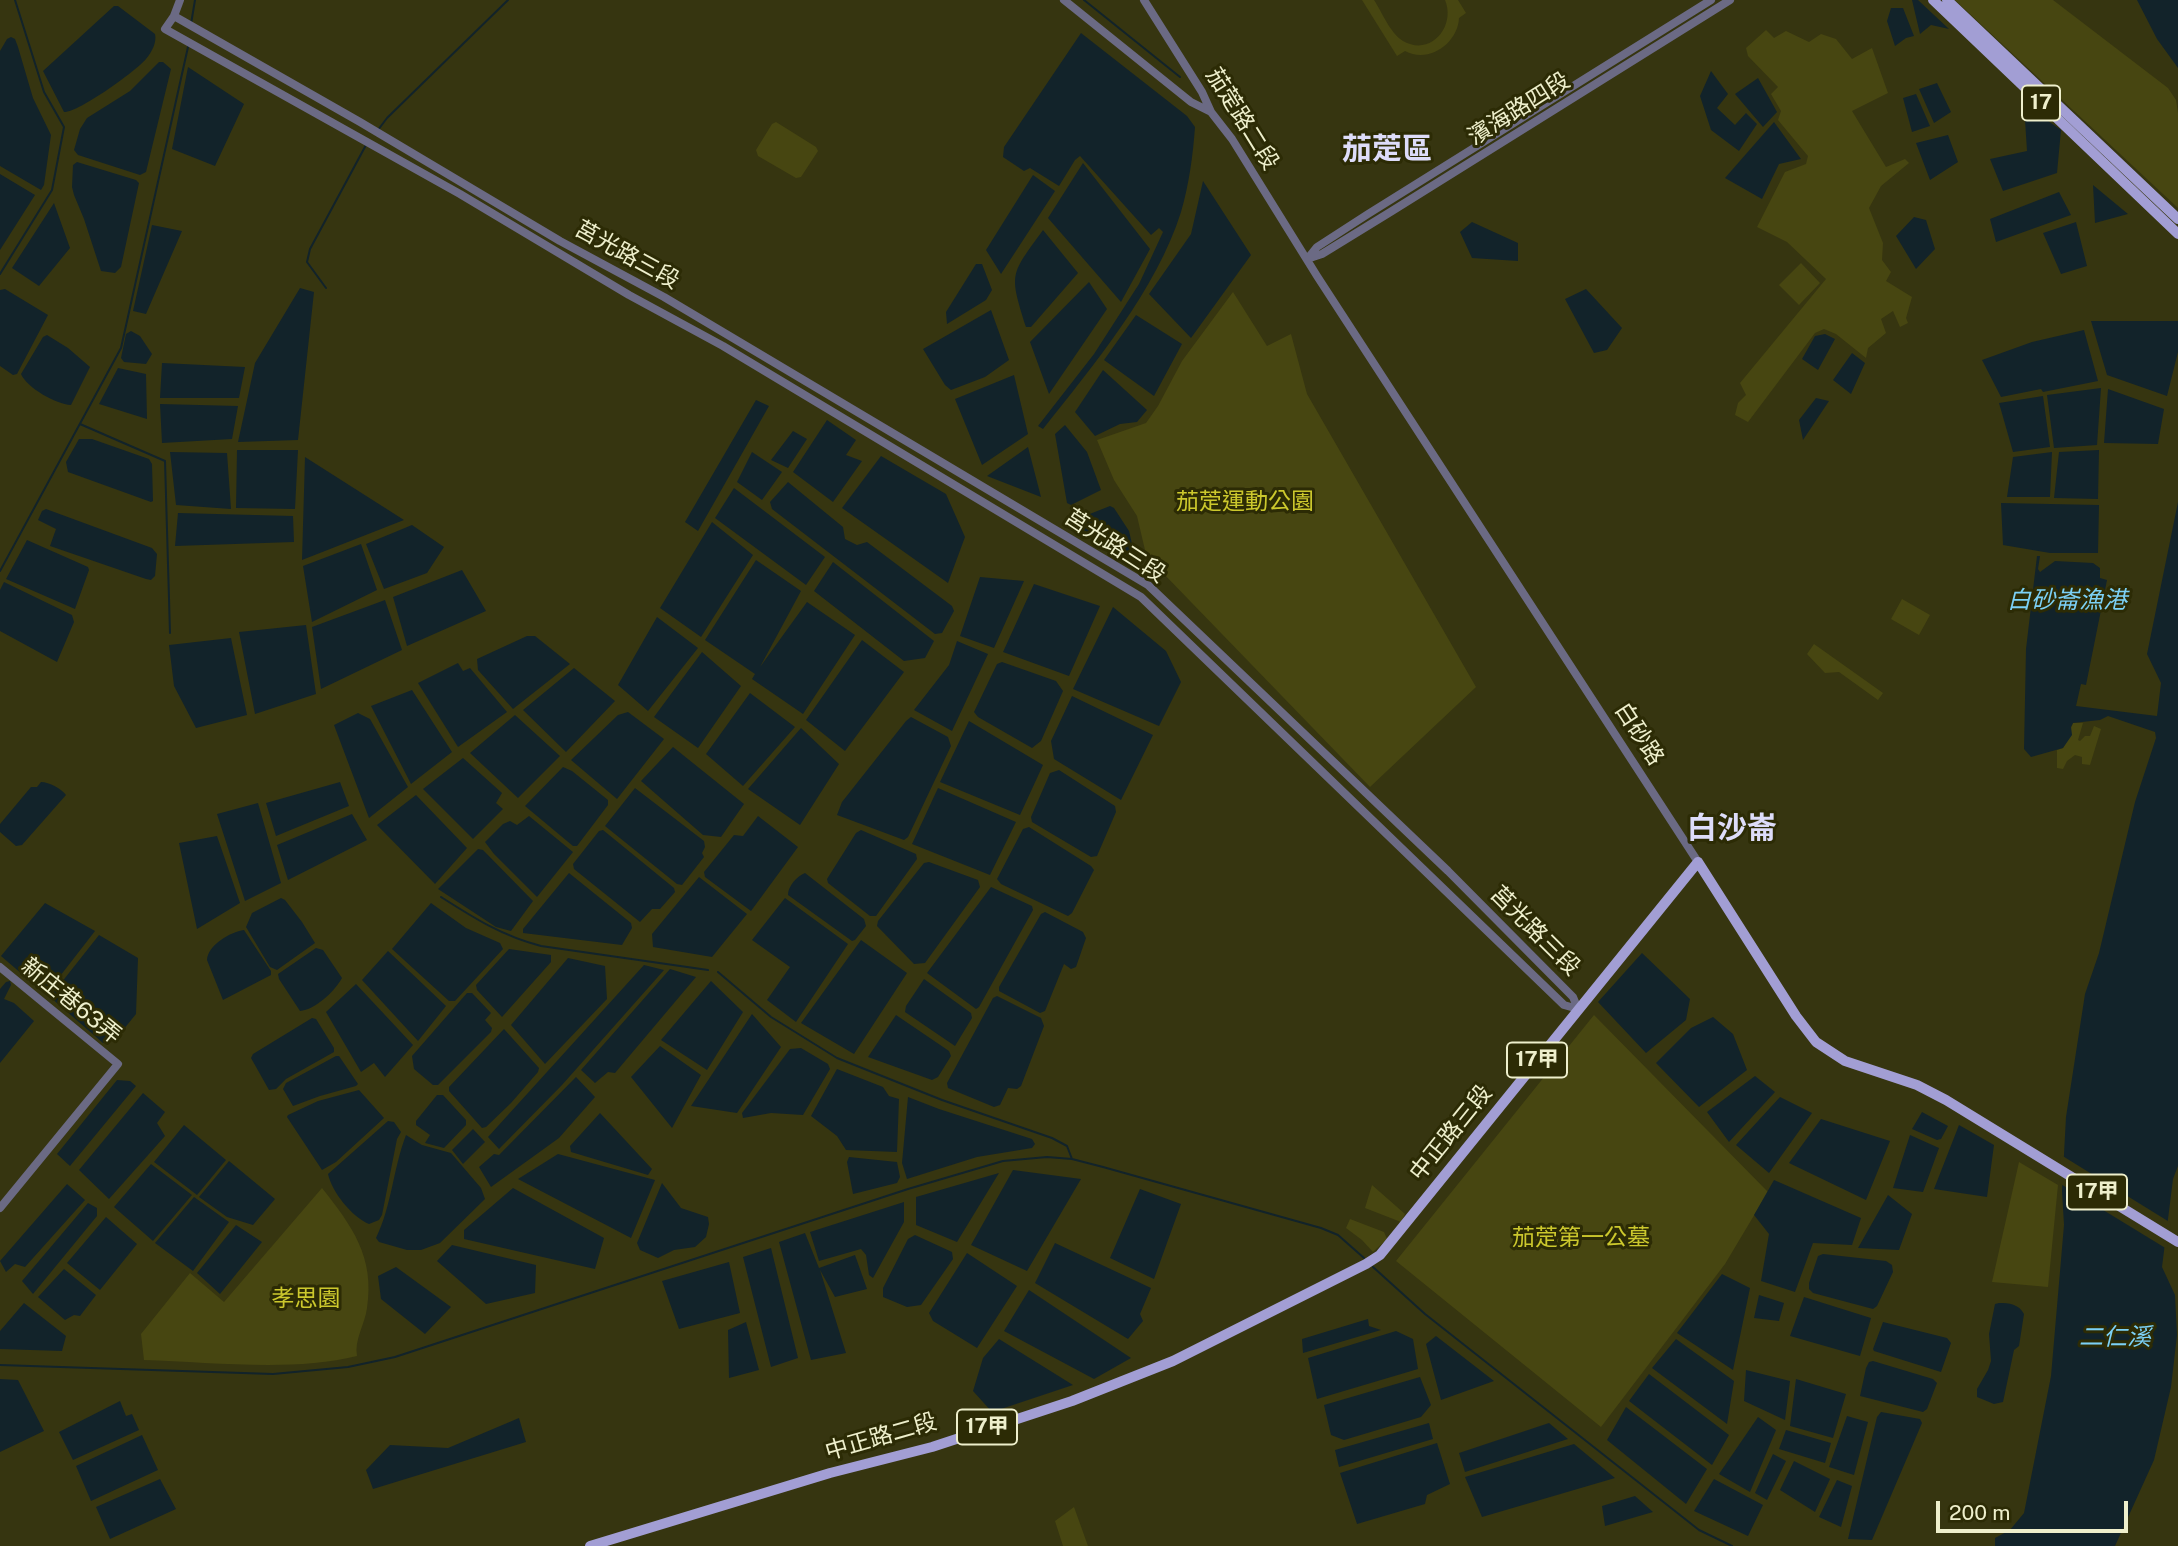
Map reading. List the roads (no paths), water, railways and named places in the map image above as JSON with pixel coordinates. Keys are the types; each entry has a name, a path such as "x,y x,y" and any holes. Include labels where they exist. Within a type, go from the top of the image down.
{"main road":[{"name":"17","path":"1933,0 2150,200 2178,219"},
{"name":"17","path":"1947,0 2150,200 2178,234"},
{"name":"中正路三段","path":"1366,1264 1376,1258 1698,862"},
{"name":"白砂路","path":"1698,862 1787,1004 1816,1042 1845,1061 1917,1085 1946,1100 2178,1242"},
{"name":"中正路二段","path":"590,1546 830,1473 932,1447 1072,1401 1173,1361 1366,1264"}],"street":[{"path":"174,16 180,0"},
{"path":"1064,0 1191,103 1211,112"},
{"name":"茄萣路二段","path":"1144,0 1202,92 1211,112 1232,139 1307,259"},
{"name":"濱海路四段","path":"1307,259 1317,247 1712,0"},
{"name":"濱海路四段","path":"1307,259 1321,254 1380,219 1730,0"},
{"name":"莒光路三段","path":"174,16 372,128 560,241 664,297 1148,585 1457,880 1573,997 1578,1009 1564,1005 1141,597 723,346 629,295 460,194 233,65 165,29 174,16"},
{"name":"白砂路","path":"1307,259 1698,862"},
{"name":"新庄巷63弄","path":"0,967 118,1064 0,1208"}],"water":[{"path":"1912,0 1918,0 1949,29 1931,25 1920,34"},
{"path":"2137,0 2178,0 2178,68 2157,39"},
{"path":"114,6 118,6 155,34 152,50 140,65 119,81 81,106 64,112 43,71"},
{"path":"1891,8 1903,8 1914,36 1895,46 1887,21"},
{"path":"1081,33 1187,116 1195,127 1194,138 1181,212 1156,270 1122,326 1043,429 1038,426 1094,354 1139,284 1163,232 1159,228 1151,235 1080,156 1059,186 1030,168 1024,171 1003,157 1004,147"},
{"path":"11,37 15,39 33,98 51,135 41,190 0,166 0,51"},
{"path":"159,62 171,69 146,172 140,175 78,155 74,150 80,129 87,118 130,91"},
{"path":"188,67 244,104 215,166 172,149"},
{"path":"1711,71 1728,94 1717,108 1735,125 1746,113 1757,124 1739,151 1711,130 1700,96"},
{"path":"1758,78 1777,112 1763,127 1735,94"},
{"path":"1937,83 1951,112 1934,123 1919,89"},
{"path":"1916,94 1930,126 1912,132 1903,98"},
{"path":"2024,104 2061,130 2057,173 2003,191 1990,159 2027,151"},
{"path":"1774,122 1801,159 1779,164 1762,199 1725,178"},
{"path":"1948,135 1958,162 1930,180 1916,143"},
{"path":"77,162 139,183 121,267 115,273 101,271 74,195 73,165"},
{"path":"1083,163 1150,249 1121,302 1048,218"},
{"path":"0,174 35,195 0,250"},
{"path":"1033,175 1055,191 1001,274 986,250"},
{"path":"1203,181 1251,255 1191,338 1149,294 1191,234"},
{"path":"2093,185 2128,214 2095,223"},
{"path":"2059,192 2071,215 1996,242 1990,219"},
{"path":"54,203 70,248 39,286 12,268"},
{"path":"1914,217 1926,220 1935,249 1916,269 1896,236"},
{"path":"1472,222 1518,243 1518,261 1472,258 1460,232"},
{"path":"2076,222 2087,266 2061,274 2043,233"},
{"path":"152,225 182,231 146,314 133,311"},
{"path":"1043,230 1078,273 1031,327 1026,327 1017,295 1016,275 1024,257"},
{"path":"976,264 982,264 992,290 986,300 947,324 946,312"},
{"path":"1089,282 1107,309 1049,394 1030,342"},
{"path":"300,288 314,292 298,440 238,442 255,363"},
{"path":"5,289 48,315 17,374 13,375 0,366 0,290"},
{"path":"1586,289 1622,328 1607,350 1594,353 1565,299"},
{"path":"991,310 1009,360 985,377 951,390 945,385 923,349"},
{"path":"1136,315 1182,344 1154,396 1104,360"},
{"path":"2091,321 2178,321 2178,352 2167,396 2107,375"},
{"path":"2084,330 2098,381 2001,397 1982,360 2032,342"},
{"path":"131,331 140,336 152,354 146,364 124,362 121,358 126,334"},
{"path":"1825,334 1835,339 1818,370 1802,359 1815,336"},
{"path":"47,335 68,348 90,367 71,405 43,394 29,385 21,374 43,337"},
{"path":"1852,353 1865,363 1851,394 1833,380"},
{"path":"162,363 245,367 239,398 160,398"},
{"path":"118,368 146,374 147,419 99,404"},
{"path":"1103,370 1147,410 1137,422 1120,424 1095,436 1075,412"},
{"path":"1014,375 1028,434 982,465 955,399"},
{"path":"2101,388 2097,445 2054,448 2047,395"},
{"path":"2108,389 2164,409 2158,444 2104,443"},
{"path":"2043,396 2050,447 2013,452 1999,403"},
{"path":"1816,398 1829,401 1803,440 1799,420"},
{"path":"756,400 769,406 698,531 685,522"},
{"path":"160,404 238,406 232,439 162,443"},
{"path":"827,420 856,440 846,455 862,461 833,502 793,472"},
{"path":"1065,425 1087,452 1101,490 1071,505 1067,503 1055,434"},
{"path":"793,431 807,439 788,468 771,460"},
{"path":"79,439 92,439 149,459 152,464 153,501 68,472 66,462"},
{"path":"1028,447 1041,497 987,476"},
{"path":"237,450 298,450 295,509 236,508"},
{"path":"2099,450 2098,499 2054,498 2059,452"},
{"path":"170,452 227,453 231,509 176,505"},
{"path":"752,452 782,472 762,500 737,482"},
{"path":"2052,452 2050,497 2007,497 2013,457"},
{"path":"881,456 946,494 965,537 948,583 842,508"},
{"path":"305,457 404,520 302,560"},
{"path":"788,482 843,527 845,539 857,545 867,542 952,606 954,611 942,633 935,634 772,509 770,502"},
{"path":"734,488 825,557 806,585 715,518"},
{"name":"二仁溪","path":"2178,502 2178,1166 2173,1179 2162,1267 2175,1295 2177,1335 2171,1387 2154,1460 2115,1546 1995,1546 1995,1538 2010,1530 2024,1513 2051,1376 2064,1225 2062,1191 2066,1117 2085,994 2099,953 2135,802 2156,738 2155,732 2108,716 2100,720 2073,723 2072,735 2063,748 2031,757 2024,749 2026,649 2037,556 2040,556 2040,572 2055,561 2093,563 2100,568 2100,578 2107,580 2086,685 2081,684 2076,706 2157,716 2161,683 2147,654"},
{"path":"2001,503 2099,505 2098,553 2050,553 2003,545"},
{"path":"1110,506 1129,531 1136,561 1075,525 1077,519"},
{"path":"46,509 152,548 157,554 155,576 151,580 146,579 50,546 56,529 38,520"},
{"path":"178,513 293,516 294,542 175,546"},
{"path":"712,522 753,555 701,637 660,608"},
{"path":"412,525 444,547 427,573 384,589 366,544"},
{"path":"27,540 88,567 75,609 6,579"},
{"path":"361,544 377,590 312,622 303,566"},
{"path":"756,560 801,591 760,667 807,602 855,635 803,714 752,679 755,674 705,640"},
{"path":"833,562 934,641 925,658 904,661 814,591"},
{"path":"462,570 486,611 407,646 393,597"},
{"path":"980,577 1024,581 994,648 960,636"},
{"path":"4,582 72,615 74,622 57,662 0,631 0,590"},
{"path":"1034,584 1100,606 1069,676 1003,652"},
{"path":"385,600 402,650 321,689 312,627"},
{"path":"1113,607 1166,651 1181,682 1159,726 1073,689"},
{"path":"657,617 698,648 648,711 618,685"},
{"path":"306,625 316,694 255,714 239,632"},
{"path":"527,636 535,636 570,664 513,709 478,670 477,659"},
{"path":"231,638 247,715 196,728 174,686 169,645"},
{"path":"862,640 904,672 845,751 806,720"},
{"path":"957,641 988,654 952,731 914,710 949,665"},
{"path":"702,652 741,686 698,748 654,717"},
{"path":"1002,662 1056,681 1063,691 1041,741 1032,748 978,717 974,712 997,664"},
{"path":"458,663 463,671 470,668 507,712 458,747 418,683"},
{"path":"574,668 615,701 566,752 523,710"},
{"path":"412,690 452,752 411,784 371,706"},
{"path":"750,693 795,727 743,786 706,754"},
{"path":"1072,696 1153,735 1121,800 1054,759 1051,741"},
{"path":"628,712 664,739 617,799 571,760 618,715"},
{"path":"358,713 370,719 408,787 369,818 334,725"},
{"path":"515,715 560,756 518,798 470,753"},
{"path":"911,717 948,737 951,746 908,837 904,840 837,815 842,802"},
{"path":"969,721 1043,765 1020,815 940,782"},
{"path":"801,728 839,764 800,825 748,789"},
{"path":"673,747 744,804 721,837 703,835 641,781"},
{"path":"463,758 502,793 496,803 503,809 473,839 423,789"},
{"path":"563,767 608,800 608,805 577,846 573,846 525,806"},
{"path":"1059,770 1115,806 1116,812 1097,856 1091,857 1032,822 1031,817 1050,773"},
{"path":"41,782 55,786 66,795 22,845 16,846 0,832 0,824 31,787 37,787"},
{"path":"340,782 349,806 276,836 266,803"},
{"path":"635,788 704,841 704,857 682,885 677,884 605,826"},
{"path":"938,788 1016,822 990,875 912,844"},
{"path":"416,795 467,848 435,884 377,825"},
{"path":"258,803 281,883 245,901 217,814"},
{"path":"352,814 367,840 288,880 277,845"},
{"path":"529,816 573,852 537,897 485,842 503,824 510,821 517,825"},
{"path":"758,816 798,847 751,911 705,877 704,872 734,835 743,836"},
{"path":"1029,827 1094,870 1068,916 1001,884 997,879 1023,829"},
{"path":"603,830 674,888 675,892 660,909 652,909 640,922 574,869 573,864 599,831"},
{"path":"861,830 916,854 917,859 876,916 870,916 828,883 827,879 856,833"},
{"path":"217,836 240,903 197,929 179,843"},
{"path":"478,849 483,850 533,901 511,931 496,927 438,889"},
{"path":"929,862 978,880 980,887 925,963 914,964 877,926 878,921 924,863"},
{"path":"569,873 631,923 632,928 622,945 523,933 523,929"},
{"path":"805,873 864,919 866,926 855,940 852,941 788,895 794,882"},
{"path":"699,877 747,914 712,957 653,947 652,934"},
{"path":"991,887 1032,906 1033,910 976,1009 927,973"},
{"path":"281,898 302,922 315,943 277,970 270,967 246,927 252,913"},
{"path":"785,898 848,944 796,1022 767,1000 790,967 752,940"},
{"path":"45,903 95,931 44,993 1,956"},
{"path":"431,903 466,928 500,943 503,949 455,1001 449,1001 392,949"},
{"path":"1045,912 1083,932 1086,938 1076,967 1071,969 1064,964 1045,1011 1040,1013 999,991 999,987 1041,914"},
{"path":"244,930 271,975 223,1000 207,960 208,954 221,940"},
{"path":"99,935 138,958 136,1014 115,1040 103,1043 50,997"},
{"path":"861,940 907,973 854,1054 801,1023"},
{"path":"316,948 323,950 342,978 324,999 300,1011 278,974"},
{"path":"509,949 551,955 551,962 502,1017 477,990 476,985"},
{"path":"388,951 446,1006 418,1041 362,980"},
{"path":"1642,953 1690,999 1686,1020 1646,1053 1598,1002"},
{"path":"568,958 605,966 607,999 545,1064 511,1025"},
{"path":"644,965 664,970 562,1085 499,1149 488,1137"},
{"path":"670,969 696,977 615,1073 608,1072 595,1083 581,1070"},
{"path":"924,979 971,1013 972,1018 955,1046 905,1012 906,1006"},
{"path":"10,981 11,985 4,999 14,1003 34,1021 0,1063 0,989"},
{"path":"711,981 743,1012 707,1070 661,1040"},
{"path":"356,984 413,1045 385,1077 374,1063 361,1072 326,1012"},
{"path":"467,993 472,993 491,1013 485,1020 492,1028 491,1032 438,1085 433,1085 414,1069 412,1056"},
{"path":"997,996 1041,1018 1044,1026 1021,1086 1017,1089 1008,1088 1000,1105 994,1107 948,1088 947,1083 993,998"},
{"path":"752,1014 781,1047 737,1113 691,1106"},
{"path":"896,1015 949,1051 951,1056 938,1077 932,1080 868,1057"},
{"path":"1713,1017 1733,1034 1747,1070 1699,1107 1656,1063 1691,1028"},
{"path":"312,1018 316,1019 334,1052 286,1079 276,1089 269,1090 251,1058 253,1054"},
{"path":"504,1029 539,1068 511,1103 482,1128 449,1091 449,1087"},
{"path":"660,1046 701,1075 672,1128 631,1077"},
{"path":"801,1048 828,1064 830,1069 803,1115 771,1113 743,1118 742,1113 790,1049"},
{"path":"339,1056 358,1084 293,1106 283,1089 286,1083"},
{"path":"837,1069 883,1087 889,1096 899,1099 897,1152 846,1150 837,1136 811,1116"},
{"path":"1755,1076 1775,1092 1729,1142 1707,1112"},
{"path":"576,1077 595,1097 559,1138 491,1187 479,1167 494,1154 499,1155"},
{"path":"117,1080 130,1081 136,1086 70,1166 57,1154"},
{"path":"359,1090 384,1118 336,1162 322,1170 287,1117 318,1101"},
{"path":"143,1093 165,1112 157,1123 165,1136 109,1199 79,1170"},
{"path":"437,1095 443,1095 466,1120 466,1125 444,1148 425,1143 430,1135 416,1125 416,1121"},
{"path":"908,1097 1032,1139 1035,1144 1032,1148 977,1157 907,1179 902,1163"},
{"path":"1780,1097 1812,1113 1769,1173 1736,1145"},
{"path":"1922,1112 1948,1126 1941,1139 1937,1140 1912,1129"},
{"path":"600,1113 652,1169 648,1175 571,1152 570,1146"},
{"path":"1821,1119 1890,1141 1866,1200 1789,1163"},
{"path":"388,1121 394,1122 401,1132 397,1139 382,1215 379,1220 369,1224 356,1216 344,1203 328,1174"},
{"path":"184,1125 226,1160 197,1195 154,1162"},
{"path":"1959,1125 1994,1145 1987,1197 1934,1189"},
{"path":"473,1129 485,1142 463,1164 452,1150"},
{"path":"406,1135 422,1145 451,1153 481,1188 485,1199 440,1243 421,1250 407,1250 379,1242 376,1238 386,1213"},
{"path":"1910,1135 1939,1148 1923,1192 1893,1188"},
{"path":"558,1154 655,1180 631,1238 518,1179"},
{"path":"849,1157 897,1162 900,1177 897,1183 853,1194 847,1162"},
{"path":"229,1161 275,1199 253,1225 227,1217 199,1197"},
{"path":"151,1164 192,1195 153,1241 114,1207"},
{"path":"1013,1170 1081,1179 1027,1271 971,1245"},
{"path":"999,1173 957,1242 916,1225 916,1197"},
{"path":"1774,1180 1861,1218 1852,1245 1813,1243 1795,1292 1761,1281 1769,1234 1754,1215"},
{"path":"662,1183 681,1208 708,1217 709,1224 706,1237 695,1247 674,1250 658,1258 640,1250 637,1243"},
{"path":"67,1184 85,1200 25,1267 15,1264 6,1272 0,1261"},
{"path":"513,1188 604,1238 595,1269 464,1239 464,1230"},
{"path":"1140,1189 1181,1204 1154,1279 1110,1258"},
{"path":"1888,1195 1912,1214 1899,1250 1858,1248"},
{"path":"194,1197 229,1222 193,1271 155,1243"},
{"path":"904,1202 904,1222 873,1278 869,1275 866,1255 861,1249 819,1261 810,1232"},
{"path":"88,1203 97,1208 97,1216 33,1294 22,1281"},
{"path":"106,1217 137,1244 100,1290 67,1263"},
{"path":"236,1225 262,1242 220,1294 197,1273"},
{"path":"805,1233 819,1268 855,1255 867,1289 835,1297 820,1270 846,1353 811,1360 779,1242"},
{"path":"915,1235 952,1252 953,1259 921,1305 907,1307 883,1297 883,1288 908,1239"},
{"path":"1055,1243 1151,1288 1140,1314 1143,1321 1128,1339 1035,1283"},
{"path":"452,1245 536,1265 535,1293 486,1304 437,1261"},
{"path":"771,1248 798,1358 771,1367 743,1257"},
{"path":"967,1253 1017,1286 977,1348 933,1321 929,1313"},
{"path":"1823,1254 1886,1261 1892,1265 1893,1272 1877,1306 1873,1309 1813,1293 1809,1289 1809,1283 1818,1256"},
{"path":"729,1262 740,1313 679,1329 662,1281"},
{"path":"396,1267 451,1307 425,1334 381,1299 378,1276"},
{"path":"64,1269 96,1295 80,1316 74,1315 65,1320 38,1297"},
{"path":"1722,1274 1750,1288 1733,1370 1677,1333"},
{"path":"1029,1290 1131,1358 1094,1379 1004,1331"},
{"path":"1759,1295 1784,1303 1779,1321 1754,1318"},
{"path":"1804,1297 1871,1318 1860,1356 1790,1336"},
{"path":"24,1303 66,1336 62,1351 0,1349 0,1331"},
{"path":"1995,1304 2017,1306 2024,1314 2019,1346 2014,1350 2003,1402 1994,1404 1977,1397 1977,1389 1991,1361 1989,1334"},
{"path":"1368,1319 1369,1326 1381,1330 1303,1353 1302,1339"},
{"path":"746,1322 759,1370 729,1378 728,1330"},
{"path":"1883,1322 1947,1338 1951,1343 1941,1372 1874,1351"},
{"path":"1396,1331 1413,1339 1418,1369 1317,1399 1308,1358"},
{"path":"1436,1336 1494,1381 1441,1400 1426,1344"},
{"path":"999,1339 1073,1385 992,1412 973,1391 983,1358"},
{"path":"1676,1339 1734,1381 1727,1424 1652,1368"},
{"path":"1869,1362 1933,1379 1937,1383 1927,1409 1923,1412 1860,1396 1866,1368"},
{"path":"1746,1370 1790,1381 1785,1420 1744,1401"},
{"path":"1649,1374 1729,1435 1712,1465 1629,1401"},
{"path":"1420,1377 1431,1405 1421,1417 1344,1440 1331,1435 1324,1405"},
{"path":"0,1379 18,1380 44,1431 0,1452"},
{"path":"1796,1379 1846,1394 1833,1438 1790,1426"},
{"path":"120,1401 126,1416 132,1414 139,1430 73,1460 59,1432"},
{"path":"1626,1407 1707,1469 1686,1504 1607,1440"},
{"path":"1881,1412 1920,1419 1922,1423 1872,1540 1848,1539 1877,1417"},
{"path":"1847,1416 1868,1422 1854,1475 1829,1467"},
{"path":"1758,1417 1776,1430 1750,1492 1719,1474"},
{"path":"519,1418 526,1442 373,1489 366,1470 390,1445 448,1448"},
{"path":"1429,1423 1433,1439 1339,1467 1335,1450"},
{"path":"1549,1423 1568,1439 1465,1472 1459,1453"},
{"path":"1786,1430 1831,1443 1825,1463 1779,1449"},
{"path":"142,1435 158,1470 91,1501 76,1466"},
{"path":"1437,1443 1450,1484 1427,1495 1425,1504 1357,1524 1340,1473"},
{"path":"1574,1444 1615,1478 1482,1517 1465,1477"},
{"path":"1773,1454 1786,1461 1767,1500 1755,1493"},
{"path":"1794,1461 1830,1479 1815,1512 1780,1490"},
{"path":"160,1479 176,1509 110,1539 96,1507"},
{"path":"1714,1479 1763,1505 1748,1536 1694,1511"},
{"path":"1837,1480 1852,1486 1841,1527 1819,1517"},
{"path":"1635,1496 1653,1512 1605,1526 1602,1506"}],"waterway":[{"path":"0,274 52,190 64,127 44,92 15,0"},
{"path":"191,24 195,0"},
{"path":"378,130 387,118 508,0"},
{"path":"1084,0 1180,77"},
{"path":"0,571 121,348 188,47"},
{"path":"326,288 307,262 310,249 366,145"},
{"path":"80,424 165,461 170,633"},
{"path":"441,897 501,932 541,946 708,970"},
{"path":"718,972 771,1017 837,1058 942,1100 1052,1138 1067,1146 1072,1159"},
{"path":"0,1365 273,1374 348,1367 395,1357 908,1189 1003,1161 1047,1157 1072,1159 1103,1167 1321,1228 1338,1235 1364,1258"},
{"path":"1373,1267 1425,1314 1699,1530 1732,1546"}],"district":[{"name":"茄萣區","path":"1387,150"},
{"name":"白沙崙","path":"1732,829"}],"park label":[{"name":"茄萣運動公園","path":"1245,502"},
{"name":"茄萣第一公墓","path":"1581,1238"},
{"name":"孝思園","path":"306,1299"}],"water label":[{"name":"白砂崙漁港","path":"2067,601"}]}
